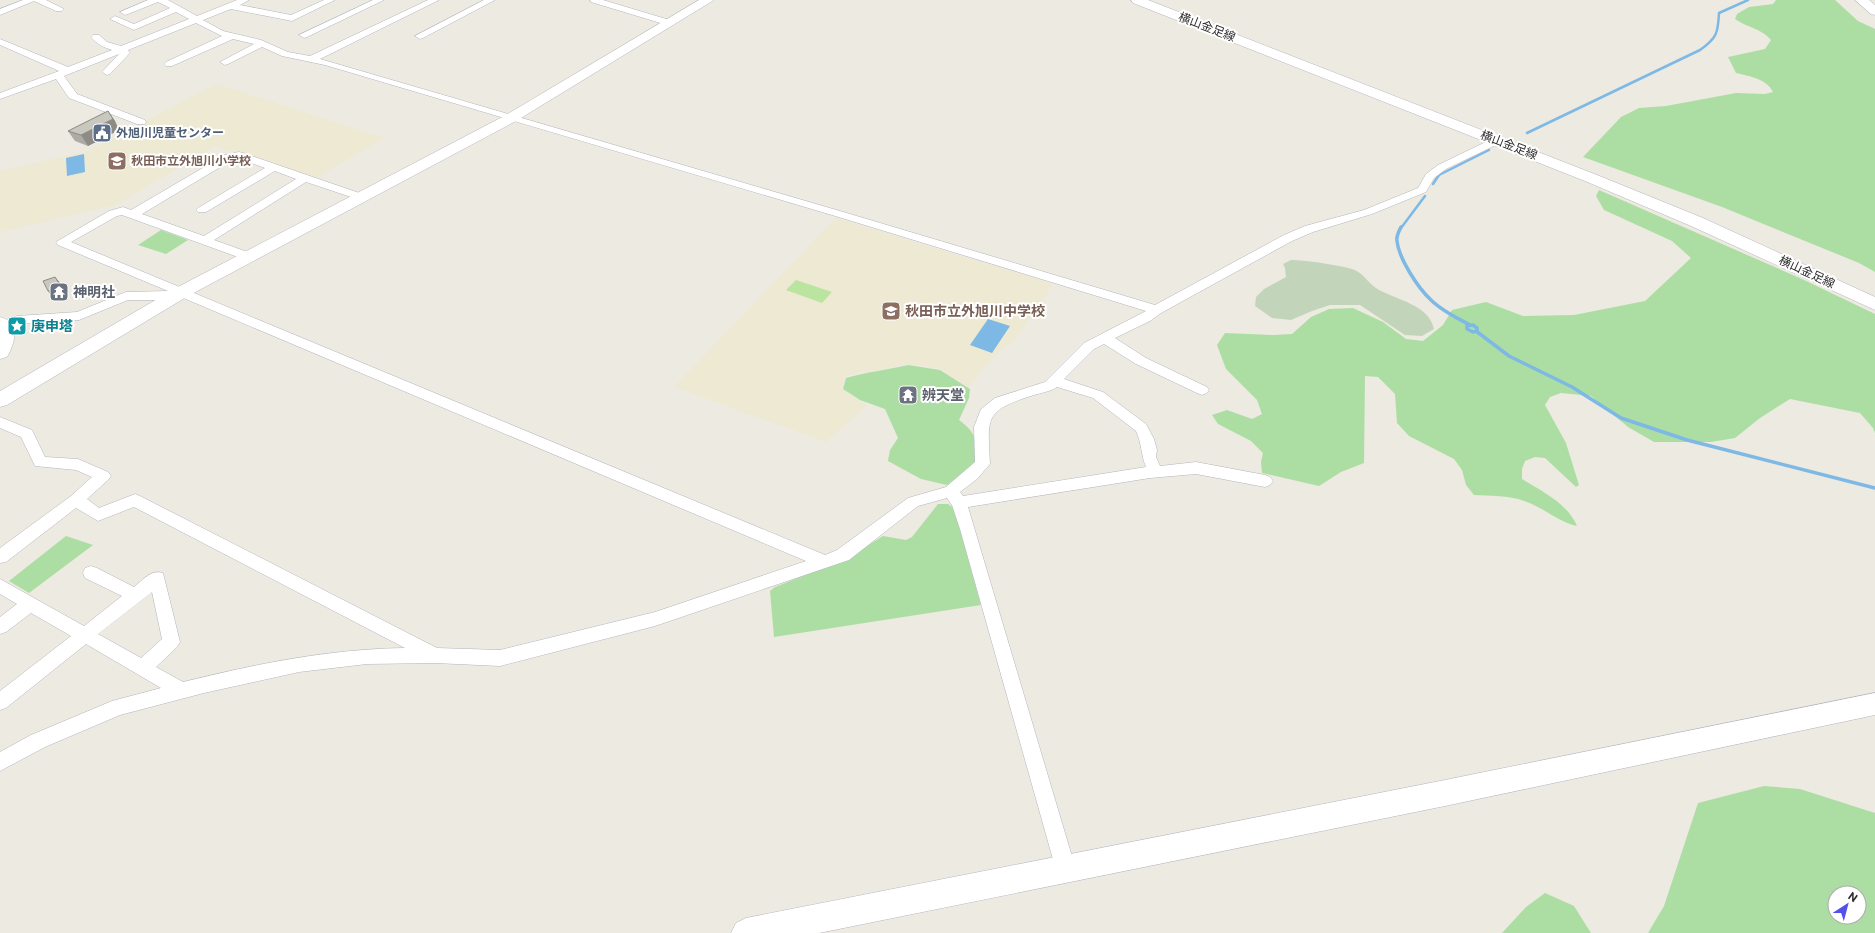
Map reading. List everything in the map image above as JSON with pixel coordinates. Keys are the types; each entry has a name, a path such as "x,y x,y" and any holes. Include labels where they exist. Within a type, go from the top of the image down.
{"street":[{"path":"0,12 31,0"},
{"path":"38,0 59,9"},
{"path":"125,12 156,0"},
{"path":"161,0 195,21 220,33 262,44 285,54 836,213 1156,310"},
{"path":"0,96 122,50 157,34 195,21 246,0"},
{"path":"231,6 259,13 273,13 292,18 331,0"},
{"path":"304,35 380,0"},
{"path":"310,60 435,0"},
{"path":"420,36 491,0"},
{"path":"594,0 670,23"},
{"path":"0,400 178,295 511,118 708,0"},
{"name":"横山金足線","path":"1137,0 1498,140 1697,222 1875,304"},
{"name":"横山金足線","path":"1153,0 1598,173 1703,216 1875,295"},
{"path":"1861,0 1875,11"},
{"path":"115,19 134,27 176,9"},
{"path":"169,64 231,36"},
{"path":"96,37 104,44 122,50 125,53 107,72"},
{"path":"0,42 63,73 73,96 141,122"},
{"path":"225,62 262,44"},
{"path":"955,497 972,475 983,464 981,427 986,413 1000,402 1050,385 1089,346 1145,318 1156,310 1288,238 1309,229 1368,212 1422,190 1430,176 1442,167 1498,140"},
{"path":"133,214 229,157 239,155 361,197"},
{"path":"202,210 274,167"},
{"path":"205,240 304,178"},
{"path":"249,257 123,211 113,213 62,242 178,295 826,562"},
{"path":"0,353 7,335 2,325 16,320 79,316 126,296 178,295"},
{"path":"1105,338 1141,361 1202,390"},
{"path":"1054,381 1098,395 1141,428 1147,439 1150,450 1148,457 1155,472"},
{"path":"0,422 27,434 40,462 78,466 103,476 76,500 0,557"},
{"path":"1,761 38,741 118,707 180,690 299,664 367,656 500,658 655,619 843,555 913,502 1196,468 1265,480"},
{"path":"955,497 968,528 1066,870"},
{"path":"76,500 98,515 136,500 435,656"},
{"path":"91,573 135,595"},
{"path":"0,702 157,578 171,642 142,668"},
{"path":"0,586 180,690"},
{"path":"0,627 30,604"},
{"path":"746,933 1066,870 1875,704"}],"shaded area":[{"name":"秋田市立外旭川小学校","path":"216,84 384,138 312,180 216,146 115,205 0,232 0,171 88,151"},
{"name":"秋田市立外旭川中学校","path":"836,218 1053,284 1016,339 997,353 968,387 942,369 907,364 875,371 860,372 845,377 841,388 867,406 826,442 674,387"}],"green space":[{"path":"1776,0 1835,0 1858,21 1875,29 1875,272 1859,263 1722,207 1583,157 1621,117 1639,108 1666,106 1736,93 1765,94 1773,92 1767,84 1762,81 1736,73 1728,57 1765,49 1771,40 1767,36 1759,30 1735,19 1737,14 1749,7 1773,4"},
{"path":"1599,190 1802,279 1875,314 1875,433 1873,428 1860,413 1790,399 1760,418 1735,438 1711,442 1654,442 1628,427 1591,396 1561,393 1550,397 1545,405 1566,443 1579,485 1576,487 1545,458 1535,457 1525,461 1522,469 1522,479 1554,499 1573,518 1577,526 1563,521 1538,507 1518,499 1499,496 1474,495 1466,485 1462,470 1454,459 1409,436 1397,423 1395,394 1378,377 1365,376 1364,463 1341,472 1319,486 1262,473 1261,462 1263,453 1251,441 1218,424 1212,415 1227,410 1252,419 1262,414 1257,400 1226,369 1217,345 1225,333 1273,335 1292,334 1311,317 1329,309 1353,308 1383,322 1406,339 1423,341 1443,325 1452,310 1486,302 1523,316 1574,315 1645,301 1691,258 1672,241 1604,210 1596,196"},
{"path":"161,230 188,240 166,254 138,245"},
{"path":"1291,260 1330,264 1356,270 1376,288 1418,308 1426,314 1434,329 1422,336 1405,335 1360,305 1330,305 1291,320 1272,318 1255,306 1256,297 1264,289 1286,277 1283,264"},
{"path":"796,280 832,292 822,303 786,290"},
{"path":"908,365 940,370 970,389 969,398 959,420 970,430 975,438 976,463 947,485 921,479 888,461 890,450 898,438 885,409 860,400 843,389 846,378"},
{"path":"938,504 948,504 954,508 981,605 774,637 770,591 775,587 844,560 883,536 906,540 912,537"},
{"path":"66,536 93,545 29,593 9,581"},
{"path":"1764,786 1800,789 1875,813 1875,933 1648,933 1664,906 1698,803"},
{"path":"1545,893 1574,906 1591,933 1502,933 1526,907"}],"water":[{"path":"84,154 85,172 67,176 66,158"},
{"path":"988,319 1010,326 992,353 970,345"}],"building":[{"path":"108,111 113,119 81,135 68,131"},
{"path":"55,277 61,287 48,291 43,281"}],"waterway":[{"path":"1527,133 1700,50 1710,42 1716,34 1719,13 1748,0"},
{"path":"1433,184 1439,175 1489,150"},
{"path":"1401,228 1425,196"},
{"path":"1401,227 1397,241 1401,256 1415,281 1435,304 1470,325"},
{"path":"1473,325 1477,328 1476,331 1473,332 1467,329 1467,326 1473,325"},
{"path":"1476,331 1509,356 1572,387 1621,418 1687,440 1875,488"}],"place":[{"name":"外旭川児童センター","path":"102,133"},
{"name":"秋田市立外旭川小学校","path":"117,161"},
{"name":"神明社","path":"59,292"},
{"name":"秋田市立外旭川中学校","path":"891,311"},
{"name":"庚申塔","path":"17,326"},
{"name":"辨天堂","path":"908,395"}]}
